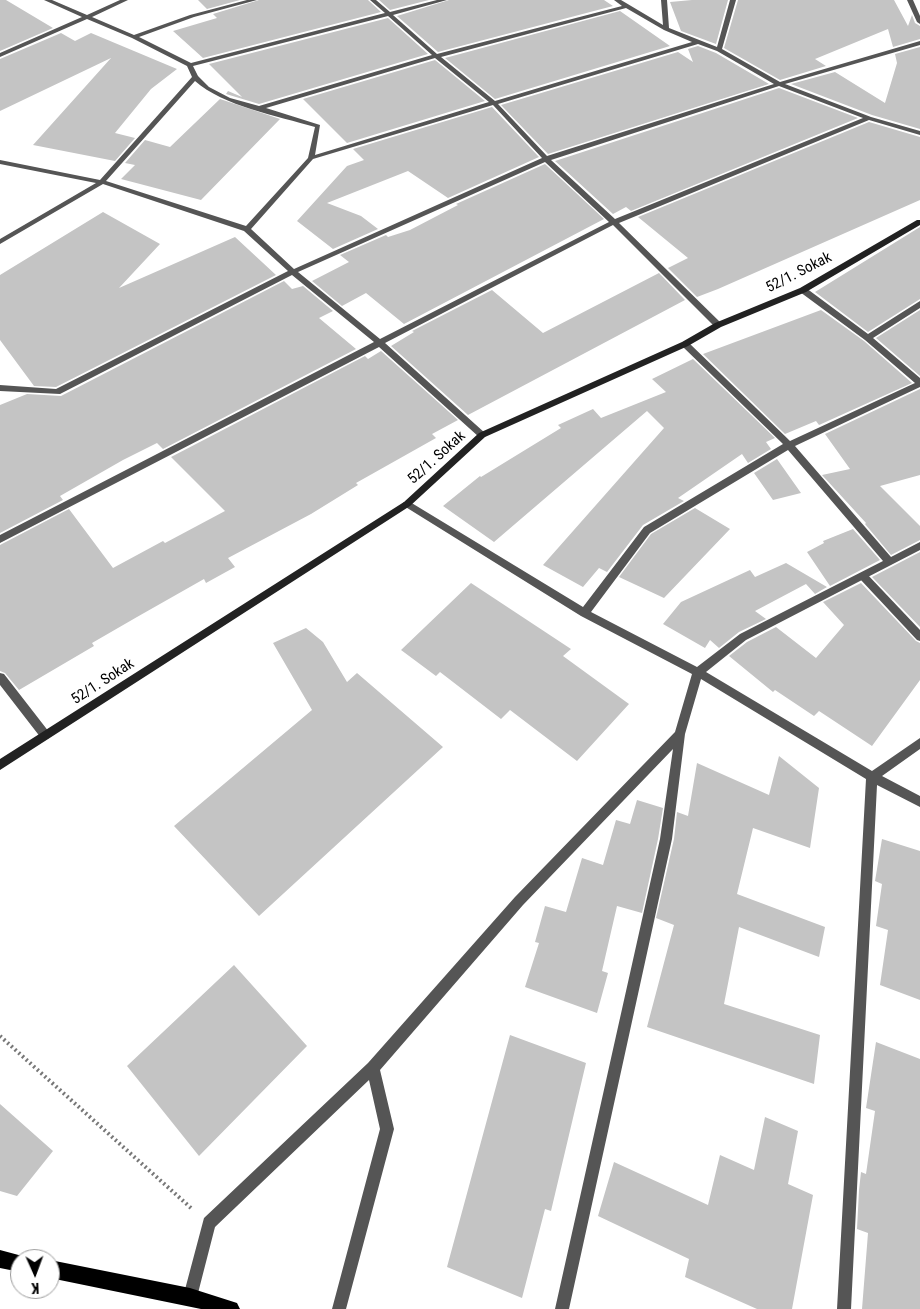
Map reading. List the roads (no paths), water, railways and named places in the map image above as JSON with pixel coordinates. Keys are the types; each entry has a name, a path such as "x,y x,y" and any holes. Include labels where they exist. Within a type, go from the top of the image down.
{"main road":[{"name":"52/1. Sokak","path":"0,765 407,504 482,436 685,344 718,326 803,290 920,222"},
{"path":"60,1271 190,1297 231,1309"}],"street":[{"path":"47,0 134,37 190,65 195,77 207,88 257,109 318,126 311,158 247,229"},
{"path":"0,56 90,18 125,0"},
{"path":"134,37 184,19 254,0"},
{"path":"373,0 436,56 494,103 546,159 614,222 718,326"},
{"path":"190,65 444,0"},
{"path":"617,0 666,29 719,50 779,84 869,118 920,133"},
{"path":"664,0 666,29"},
{"path":"719,50 733,0"},
{"path":"910,0 920,22"},
{"path":"257,109 436,56 627,6"},
{"path":"311,158 696,42"},
{"path":"0,388 56,392 293,272 546,159 779,84 920,43"},
{"path":"0,242 102,182 195,77"},
{"path":"0,539 614,222 869,118"},
{"path":"0,162 102,182 247,229 293,272 380,343 482,436"},
{"path":"584,613 647,530 789,445 920,383 868,338 803,290"},
{"path":"868,338 920,304"},
{"path":"685,344 789,445 890,562"},
{"path":"407,504 584,613 698,672 872,777 920,802"},
{"path":"562,1309 666,839 680,734 698,672 743,637 920,546"},
{"path":"863,576 920,637"},
{"path":"0,677 45,735"},
{"path":"190,1297 209,1223 373,1068 519,901 680,734"},
{"path":"872,777 920,743"},
{"path":"844,1309 872,777"},
{"path":"339,1309 387,1128 373,1068"}]}
